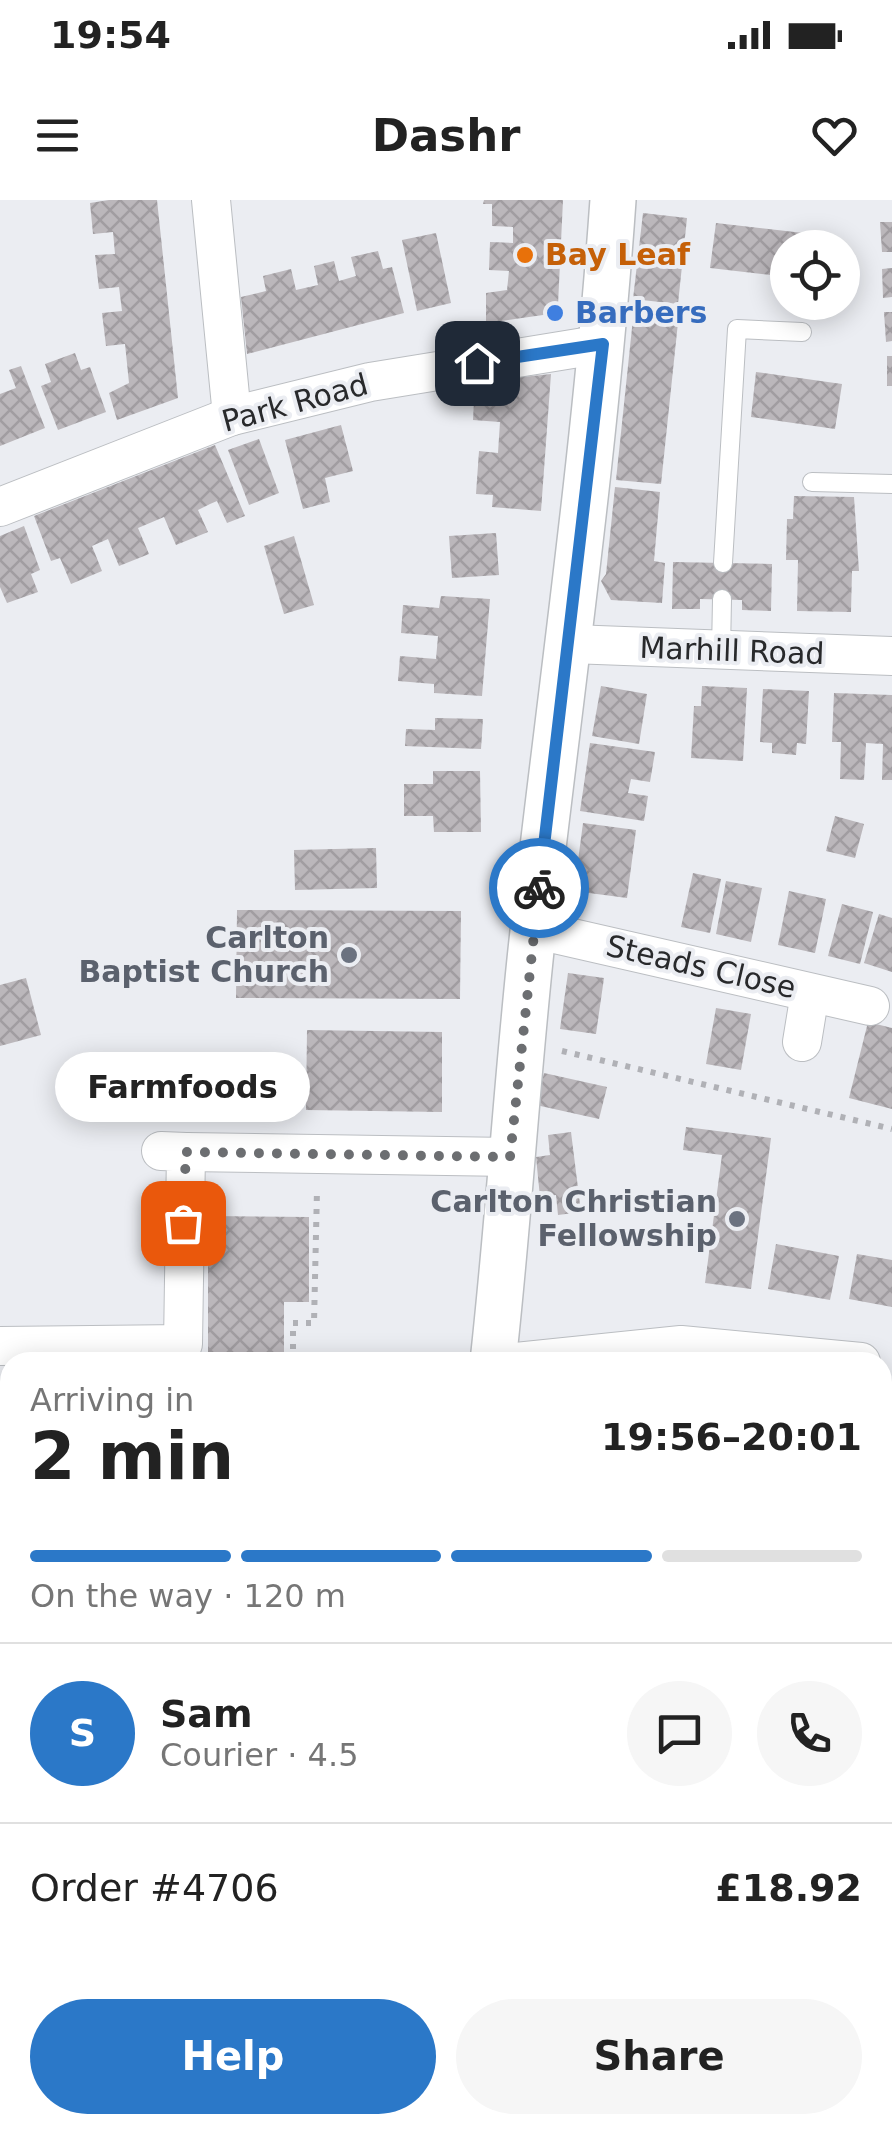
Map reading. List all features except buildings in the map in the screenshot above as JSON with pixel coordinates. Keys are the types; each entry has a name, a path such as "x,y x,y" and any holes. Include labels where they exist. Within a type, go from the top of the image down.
{"street":[{"path":"211,200 232,416"},
{"path":"494,1352 533,929 571,644 603,344 613,200"},
{"name":"Park Road","path":"0,507 232,416 370,382 603,344"},
{"name":"Marhill Road","path":"571,644 892,656"},
{"name":"Steads Close","path":"533,929 870,1006"},
{"name":"Steads Close","path":"802,1042 810,993"},
{"path":"0,1346 183,1344 174,1152 510,1157"},
{"path":"613,1352 681,1345 755,1352"}],"lane":[{"path":"723,563 737,329 802,332"},
{"path":"812,482 892,484"},
{"path":"720,652 722,600"}],"path":[{"path":"522,1041 892,1129"},
{"path":"293,1352 293,1323 314,1324 318,1152"}],"way so far":[{"path":"183,1223 186,1152 510,1157 539,888"}],"place":[{"name":"Bay Leaf","path":"525,255"},
{"name":"Barbers","path":"555,313"},
{"name":"Carlton Baptist Church","path":"349,955"},
{"name":"Carlton Christian Fellowship","path":"737,1219"},
{"name":"Farmfoods","path":"183,1223"}],"route":[{"path":"477,363 603,344 571,644 539,888"}]}
